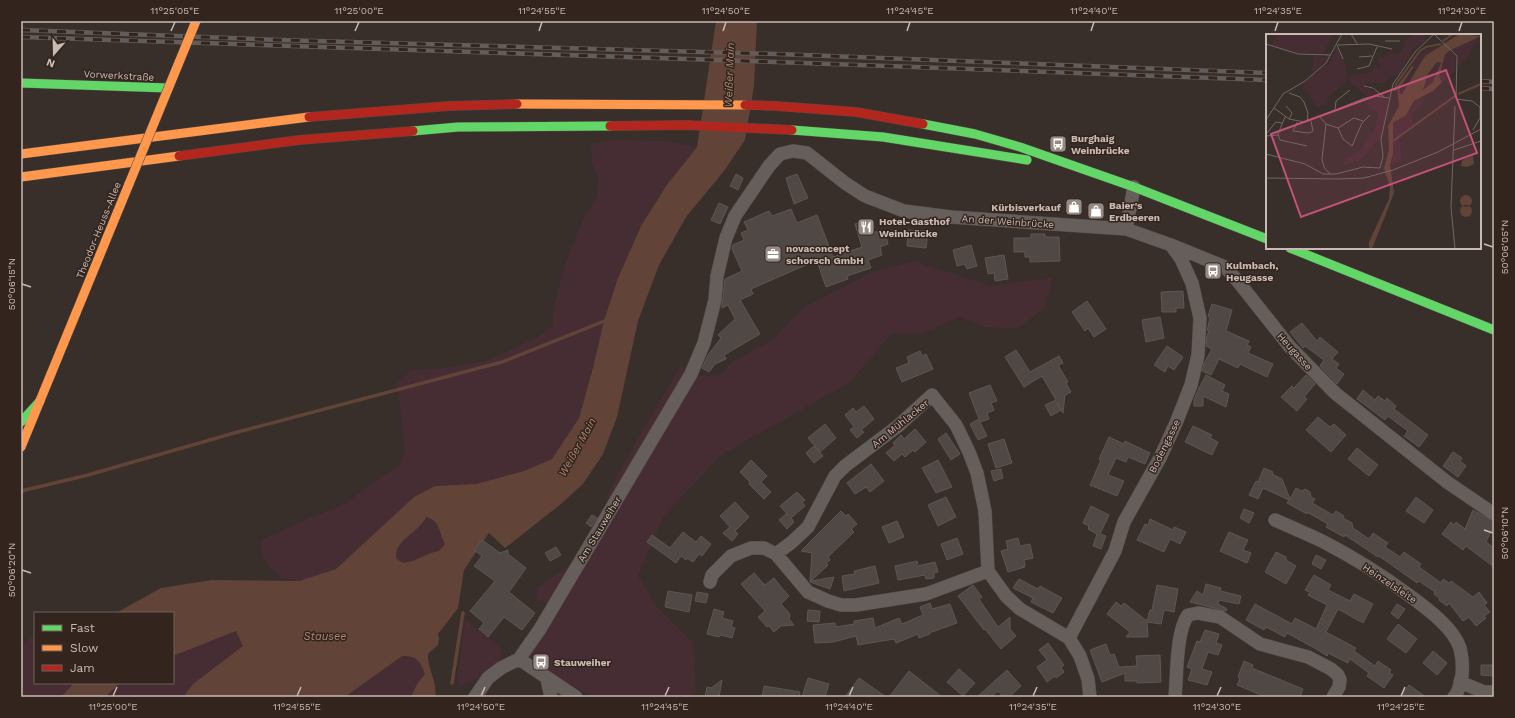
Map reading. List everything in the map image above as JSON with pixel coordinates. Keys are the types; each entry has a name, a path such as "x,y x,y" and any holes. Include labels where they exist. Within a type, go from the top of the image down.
{"main road":[{"name":"Theodor-Heuss-Allee","path":"21,447 196,21"},
{"name":"Vorwerkstraße","path":"21,83 168,88"},
{"path":"21,154 295,118 449,106 512,104 687,104 776,106 856,112 968,132 1020,147 1134,187 1266,239"},
{"path":"21,177 316,138 458,127 687,125 773,128 883,137 995,156 1072,165"},
{"path":"1292,249 1494,330"},
{"path":"21,422 40,401"}],"street":[{"name":"An der Weinbrücke","path":"704,343 715,300 717,276 726,238 735,216 769,166 780,154 793,151 806,153 845,183 865,196 904,211 950,217 1126,229"},
{"path":"1126,229 1134,187"},
{"name":"Heugasse","path":"1126,229 1225,267 1290,347 1335,393 1448,482 1494,514"},
{"name":"Bodengasse","path":"1069,638 1115,551 1124,522 1163,451 1191,385 1198,355 1200,318 1192,283 1181,259 1171,245"},
{"name":"Am Stauweiher","path":"475,697 488,678 501,668 519,659 540,629 691,374 704,343"},
{"name":"Am Mühlacker","path":"776,554 808,527 835,476 845,466 898,426 932,395 956,425 969,452 976,473 985,511 988,571"},
{"name":"Heinzelsleite","path":"1275,520 1346,554 1379,574 1426,607 1451,633 1459,646 1463,670 1458,693 1454,697"},
{"path":"710,582 712,575 732,556 751,548 764,548 776,554 808,592 841,605 856,605 926,594 988,571 1006,596 1020,609 1069,638 1080,656 1088,679 1090,697"},
{"path":"1175,697 1183,621 1188,615 1198,614 1220,617 1260,644 1308,657 1331,669 1338,675 1340,680 1339,687 1333,697"},
{"path":"519,659 576,697"},
{"path":"547,679 551,697"},
{"path":"1460,682 1479,690 1494,692"}],"shaded area":[{"path":"614,140 666,141 697,147 666,186 641,226 618,278 579,418 552,459 524,471 476,484 435,486 414,497 336,569 299,581 282,578 269,567 261,551 262,539 346,503 380,477 398,467 405,453 397,383 411,370 437,369 487,361 541,335 553,326 553,310 566,262 582,221 596,198 599,182 592,163 591,144"},
{"path":"914,261 991,286 1053,277 1044,309 1017,329 985,327 960,317 919,334 892,333 849,383 721,455 663,517 638,576 658,608 693,642 696,691 688,697 594,697 559,679 527,653 617,513 606,499 615,479 681,365 697,376 719,375 732,362 773,339 804,307 872,272"},
{"path":"426,517 437,524 445,544 439,551 412,563 401,563 397,559 397,549 404,540 423,523"},
{"path":"567,567 571,568 548,603 536,601 537,588"},
{"path":"465,620 502,649 499,661 478,679 461,686 457,681"},
{"path":"236,630 244,645 193,684 183,697 105,697 119,684 174,684 174,656"},
{"path":"34,636 34,684 73,684 61,697 21,697 21,644"},
{"path":"402,656 415,658 425,674 417,684 411,697 345,697"}],"water":[{"path":"716,21 757,21 754,86 745,140 724,171 686,217 659,265 638,321 617,417 603,454 583,484 561,504 505,548 489,533 464,570 458,608 438,634 438,645 428,654 429,665 436,692 435,697 411,697 417,684 425,674 415,658 402,656 345,697 183,697 193,684 243,646 236,631 174,656 174,612 118,612 161,588 212,580 299,581 336,569 414,497 435,486 476,484 524,471 552,459 579,418 604,321 618,278 641,226 666,186 697,147","holes":["426,517 434,521 439,528 445,544 439,551 409,562 404,563 400,561 396,557 397,550 404,540 423,523"]},
{"path":"73,684 119,684 105,697 61,697"}],"building":[{"path":"736,174 743,178 738,190 730,186"},
{"path":"797,174 808,198 794,204 786,178"},
{"path":"719,203 728,207 720,224 711,220"},
{"path":"791,209 797,223 817,215 833,257 862,247 855,224 869,219 873,233 881,230 885,233 888,244 880,247 882,255 868,260 871,268 847,276 848,279 826,287 818,264 817,265 815,261 751,289 753,294 740,300 760,334 724,355 726,359 715,364 709,372 702,368 708,355 721,338 718,335 735,319 728,305 722,308 722,306 725,279 742,271 732,249 733,245 744,240 741,233 748,230 744,222 769,211 772,216"},
{"path":"908,230 928,231 926,248 907,246"},
{"path":"1031,234 1045,234 1045,237 1059,237 1060,261 1030,262 1030,257 1025,257 1025,252 1014,252 1014,238 1031,238"},
{"path":"971,245 977,266 967,269 965,264 957,266 953,250"},
{"path":"1004,255 1008,279 995,281 994,273 988,274 985,258"},
{"path":"1183,291 1184,308 1176,308 1176,312 1162,312 1161,292"},
{"path":"1087,301 1106,329 1094,337 1088,328 1085,331 1072,312"},
{"path":"1212,304 1232,310 1226,331 1249,341 1247,345 1251,347 1248,353 1273,364 1267,377 1240,364 1238,368 1219,359 1211,375 1202,371 1204,363 1212,349 1206,346 1209,331 1207,330 1210,318 1208,316"},
{"path":"1160,317 1164,338 1146,342 1142,320"},
{"path":"1302,323 1317,341 1320,337 1338,352 1332,359 1339,364 1336,368 1344,374 1337,384 1320,366 1324,360 1305,346 1303,348 1290,332"},
{"path":"1167,346 1183,357 1174,370 1168,366 1165,372 1154,365"},
{"path":"1016,350 1030,372 1059,356 1063,363 1058,365 1068,382 1066,383 1071,392 1065,395 1063,413 1057,403 1061,410 1051,416 1045,405 1056,400 1042,376 1024,387 1005,357"},
{"path":"920,351 922,356 926,354 933,369 902,382 896,368 909,363 907,357"},
{"path":"1206,375 1225,385 1222,391 1229,394 1226,407 1203,396 1203,406 1194,406 1194,400"},
{"path":"1306,375 1315,384 1304,397 1307,399 1297,411 1281,397 1292,386 1294,388"},
{"path":"990,385 997,401 991,403 994,410 987,413 989,419 980,422 987,436 978,440 970,424 979,419 969,393"},
{"path":"1363,390 1375,400 1378,396 1385,401 1387,398 1396,406 1394,409 1428,435 1419,447 1404,436 1408,431 1388,416 1385,420 1357,399"},
{"path":"864,406 874,419 861,430 864,432 857,438 850,430 854,427 845,415 853,408 856,412"},
{"path":"1318,417 1330,427 1334,424 1346,435 1331,452 1306,430"},
{"path":"825,424 836,438 820,452 808,438"},
{"path":"1193,426 1212,435 1210,438 1218,442 1212,455 1185,442"},
{"path":"915,429 926,442 915,452 913,450 905,457 902,454 894,461 886,453 895,445 893,443 901,435 904,439"},
{"path":"946,433 960,454 951,460 938,439"},
{"path":"1109,437 1124,444 1125,441 1150,453 1145,464 1128,457 1126,462 1116,458 1108,475 1124,481 1117,496 1090,485 1101,460 1099,459"},
{"path":"1004,439 1012,463 996,468 988,444"},
{"path":"814,446 823,456 814,463 806,453"},
{"path":"1357,448 1378,465 1369,476 1348,459"},
{"path":"1453,452 1462,458 1460,461 1466,466 1458,477 1443,466"},
{"path":"751,460 767,476 761,482 771,492 764,499 749,484 750,482 740,472"},
{"path":"938,460 952,487 936,493 922,468"},
{"path":"871,464 884,481 870,492 866,487 855,494 847,483"},
{"path":"1264,468 1273,472 1272,474 1282,479 1290,499 1296,488 1302,491 1305,489 1310,492 1311,497 1315,499 1312,503 1333,515 1336,511 1344,516 1343,518 1352,523 1353,528 1369,539 1373,533 1388,543 1385,547 1400,557 1404,552 1421,564 1419,567 1441,583 1443,579 1449,583 1451,581 1473,597 1479,592 1487,603 1484,605 1490,612 1484,616 1486,618 1476,626 1469,617 1463,621 1449,603 1447,606 1439,600 1440,599 1434,594 1435,592 1419,581 1417,583 1379,556 1378,557 1345,535 1344,537 1326,527 1328,524 1287,503 1289,500 1263,488 1258,499 1249,495 1256,481 1258,482"},
{"path":"1001,469 1003,478 994,481 991,471"},
{"path":"797,492 805,500 802,502 805,506 791,518 794,522 787,529 779,520 786,514 788,515 780,506"},
{"path":"946,497 956,517 938,526 928,505"},
{"path":"1416,497 1433,510 1424,523 1406,511"},
{"path":"735,502 749,517 735,531 738,534 732,541 723,533 730,527 720,516"},
{"path":"1091,506 1109,515 1100,534 1106,536 1101,549 1093,546 1097,534 1088,529 1089,526 1083,523"},
{"path":"1244,509 1254,513 1249,523 1240,518"},
{"path":"1473,510 1494,522 1486,542 1494,548 1494,567 1466,546 1463,550 1442,534 1451,522 1454,525 1456,522 1465,529"},
{"path":"841,511 846,516 848,514 857,524 851,529 854,532 828,557 830,560 826,563 828,565 811,581 834,577 830,589 810,582 812,553 801,551"},
{"path":"592,515 597,518 591,527 586,523"},
{"path":"1150,519 1173,530 1174,527 1186,532 1180,544 1170,539 1164,552 1137,540 1145,524 1148,525"},
{"path":"897,521 904,537 889,543 882,527"},
{"path":"683,532 696,542 701,536 711,544 702,556 699,554 693,562 687,558 686,560 681,556 676,563 647,542 652,535 670,548"},
{"path":"1229,532 1248,540 1243,550 1251,553 1247,563 1220,551"},
{"path":"957,538 963,554 947,560 941,544"},
{"path":"1018,538 1020,546 1030,544 1033,558 1024,560 1025,567 1008,572 1001,551 1008,549 1006,541"},
{"path":"482,540 500,553 508,550 508,554 526,568 509,592 535,613 522,630 504,617 488,637 479,629 484,623 470,611 495,581 474,566 482,556 474,550"},
{"path":"556,547 561,555 550,561 545,553"},
{"path":"1276,552 1286,557 1286,560 1296,566 1286,584 1265,572"},
{"path":"1316,555 1326,560 1321,569 1312,564"},
{"path":"917,561 918,566 935,562 938,572 934,573 934,578 926,579 925,575 898,580 895,566"},
{"path":"875,566 879,583 844,591 842,576 855,574 854,571"},
{"path":"754,573 765,585 774,578 789,596 781,604 790,614 789,619 794,625 781,626 774,632 758,617 765,611 741,584"},
{"path":"1314,575 1331,585 1328,590 1350,601 1354,594 1373,604 1363,623 1338,609 1326,632 1356,648 1354,651 1375,666 1378,661 1391,670 1389,673 1393,675 1384,688 1367,676 1369,673 1350,659 1348,663 1328,653 1327,656 1287,633 1285,637 1266,627 1264,630 1246,620 1255,604 1292,624 1295,618 1316,629 1327,605 1308,595 1310,592 1305,590"},
{"path":"1019,579 1038,589 1040,586 1062,598 1053,613 1031,602 1033,598 1013,588"},
{"path":"1206,584 1221,588 1220,591 1241,596 1239,604 1219,600 1218,604 1227,609 1226,611 1190,602 1197,591 1203,595"},
{"path":"973,585 982,597 979,599 998,627 1010,617 1010,629 1016,636 1001,649 985,629 984,630 958,596"},
{"path":"1157,585 1178,589 1174,612 1164,610 1161,624 1147,622 1148,637 1126,637 1130,632 1107,614 1116,602 1121,606 1124,603 1147,621 1150,610 1152,610"},
{"path":"668,591 692,595 689,612 665,607"},
{"path":"697,592 708,594 706,603 695,601"},
{"path":"930,603 932,609 950,604 957,623 919,638 918,634 896,643 894,639 858,645 856,636 833,642 815,643 813,625 835,623 836,627 854,624 854,621 873,618 875,628 899,618 902,624 923,615 920,607"},
{"path":"1397,604 1405,609 1398,619 1391,613"},
{"path":"714,609 724,612 722,618 733,621 731,627 735,628 732,638 721,635 719,637 707,634"},
{"path":"808,610 820,611 819,622 807,621"},
{"path":"1398,624 1417,639 1406,653 1387,639"},
{"path":"1205,630 1219,634 1216,643 1222,645 1218,655 1208,652 1202,669 1212,672 1207,685 1188,680 1192,669 1187,667 1197,641 1200,642"},
{"path":"1048,643 1064,665 1061,667 1064,672 1047,682 1037,667 1047,660 1039,650"},
{"path":"1106,644 1110,655 1114,654 1119,667 1137,666 1136,656 1160,655 1161,682 1137,683 1137,681 1125,681 1125,673 1102,682 1090,650"},
{"path":"1433,651 1447,663 1437,675 1423,663"},
{"path":"1244,661 1253,665 1252,668 1303,689 1300,697 1266,697 1237,685 1240,678 1238,677"},
{"path":"1481,665 1494,665 1494,676 1481,675"},
{"path":"959,669 975,683 963,696 947,682"},
{"path":"1007,670 1021,686 1009,697 1003,697 998,691 991,697 977,697"},
{"path":"909,671 942,697 889,697"},
{"path":"808,678 829,684 825,697 802,697"},
{"path":"859,678 886,697 845,697"},
{"path":"722,680 719,697 705,697 707,687 711,688"},
{"path":"1409,685 1426,697 1400,697"},
{"path":"764,686 800,692 799,697 762,697"}],"waterway":[{"path":"21,491 88,475 234,433 502,362 607,320"},
{"path":"452,683 463,613"}],"railway":[{"path":"21,30 279,40 777,54 1266,73"},
{"path":"21,37 1266,80"},
{"path":"1481,81 1494,82"},
{"path":"1481,88 1494,89"}],"traffic: fast":[{"path":"21,83 168,88"},
{"path":"923,124 975,134 1020,147 1134,187"},
{"path":"413,131 458,127 610,126"},
{"path":"792,130 883,137 1027,160"},
{"path":"1134,187 1266,239"},
{"path":"1292,249 1494,330"},
{"path":"21,422 40,401"}],"traffic: slow":[{"path":"129,184 196,21"},
{"path":"517,104 745,105"},
{"path":"21,154 309,117"},
{"path":"21,177 179,156"},
{"path":"21,447 129,184"}],"traffic: jam":[{"path":"309,117 449,106 517,104"},
{"path":"745,105 856,112 923,124"},
{"path":"610,126 687,125 792,130"},
{"path":"179,156 299,140 413,131"}],"place":[{"name":"Burghaig Weinbrücke","path":"1058,144"},
{"name":"Kürbisverkauf","path":"1074,207"},
{"name":"Baier's Erdbeeren","path":"1096,211"},
{"name":"Hotel-Gasthof Weinbrücke","path":"866,227"},
{"name":"novaconcept schorsch GmbH","path":"773,254"},
{"name":"Kulmbach, Heugasse","path":"1213,271"},
{"name":"Stauweiher","path":"541,662"}],"water label":[{"name":"Weißer Main","path":"729,75"},
{"name":"Weißer Main","path":"577,447"},
{"name":"Stausee","path":"325,636"}]}
